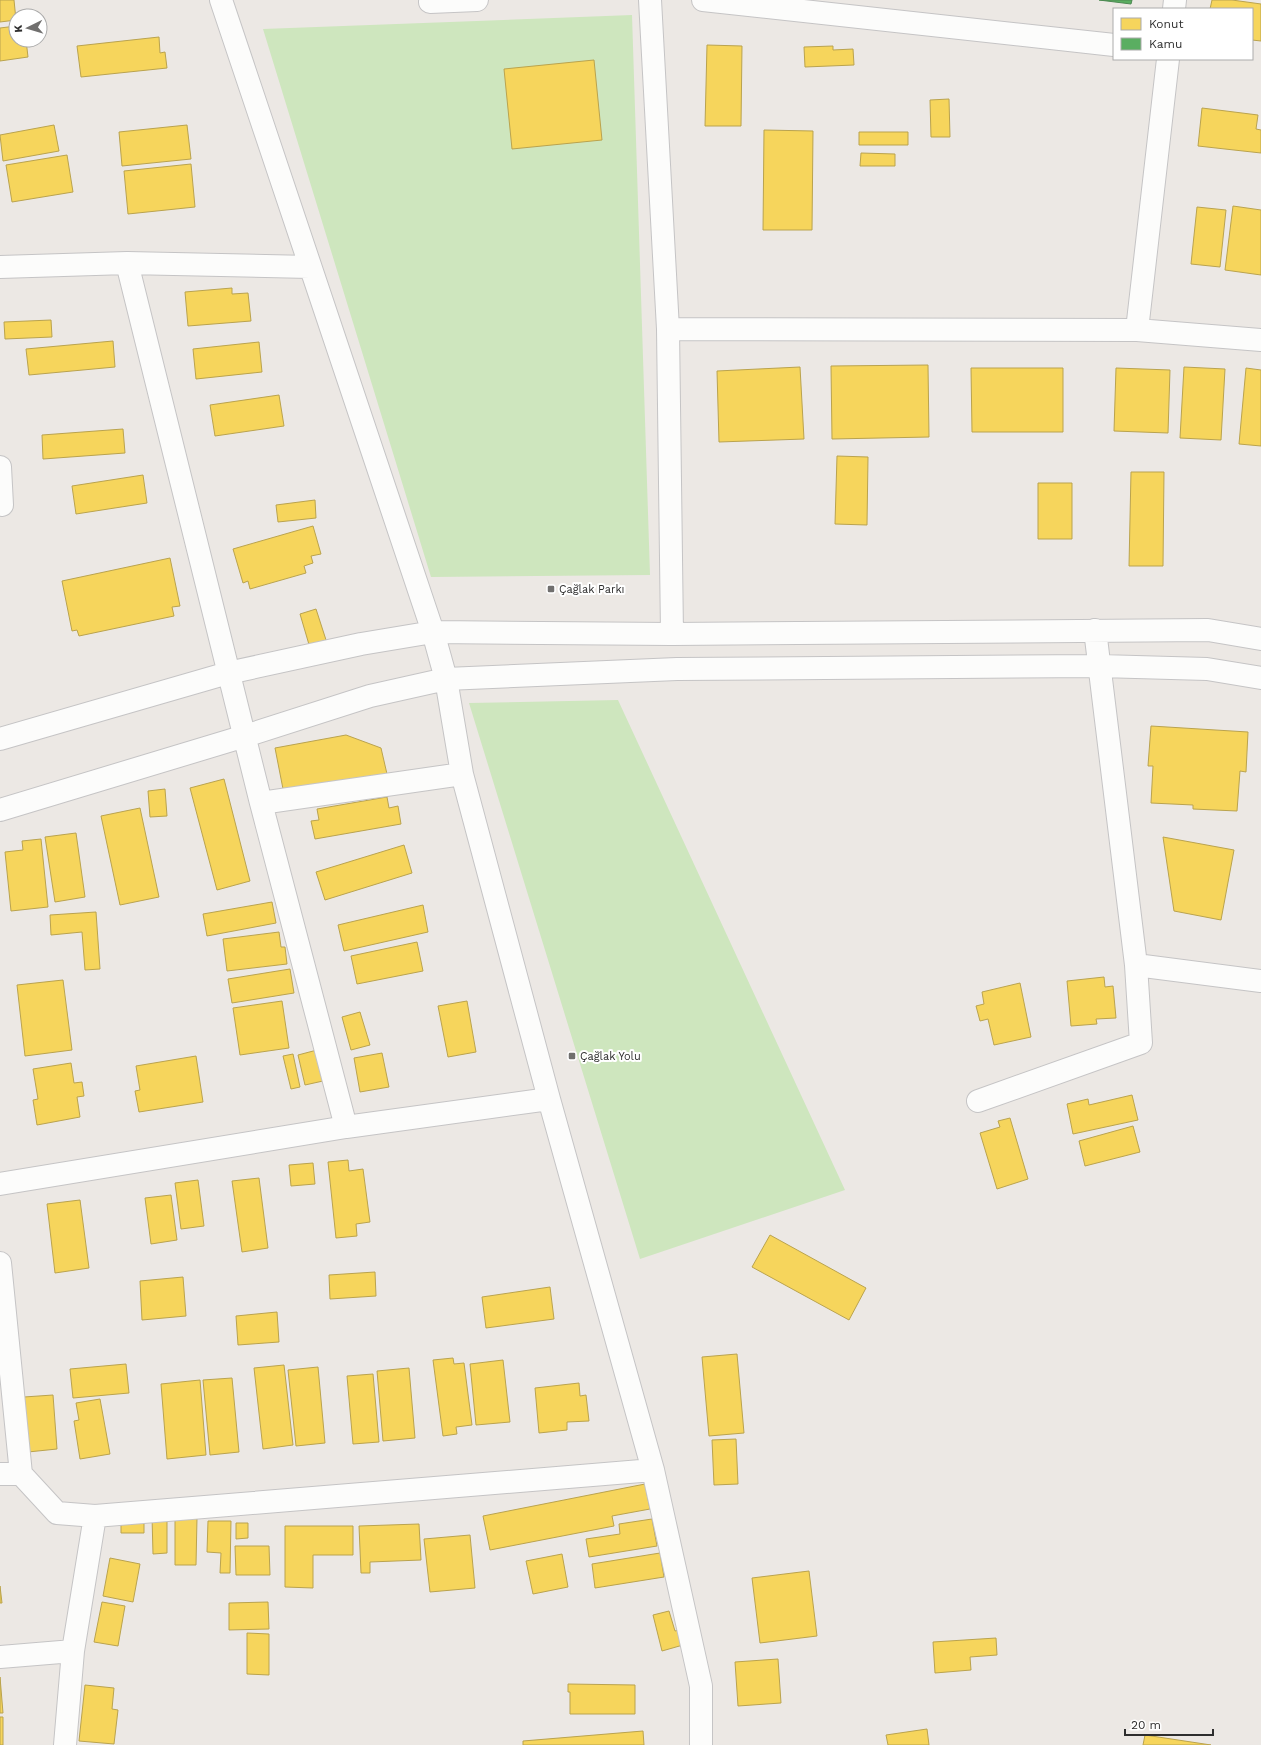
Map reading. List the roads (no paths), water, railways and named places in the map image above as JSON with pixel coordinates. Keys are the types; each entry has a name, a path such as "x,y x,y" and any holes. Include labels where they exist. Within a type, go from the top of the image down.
{"street":[{"path":"221,0 433,632 446,679 462,774 549,1099 653,1470 701,1686 702,1745"},
{"path":"430,2 477,0"},
{"path":"650,0 668,329 672,634"},
{"path":"703,0 1113,44"},
{"path":"1138,330 1168,60"},
{"path":"0,267 127,263 310,267"},
{"path":"127,263 261,803 346,1127"},
{"path":"668,329 1138,330 1261,340"},
{"path":"0,467 2,505"},
{"path":"978,1101 1141,1043 1136,964 1095,630"},
{"path":"0,739 228,672 361,644 433,632 672,634 1208,630 1261,639"},
{"path":"0,810 245,736 370,696 446,679 677,669 1100,666 1207,669 1261,678"},
{"path":"261,803 462,774"},
{"path":"1136,964 1261,981"},
{"path":"0,1184 346,1127 549,1099"},
{"path":"0,1263 21,1474 57,1513 95,1516 653,1470"},
{"path":"0,1474 21,1474"},
{"path":"65,1745 73,1651 95,1516"},
{"path":"0,1657 73,1651"}],"place":[{"name":"Çağlak Parkı","path":"551,589"},
{"name":"Çağlak Yolu","path":"572,1056"}]}
